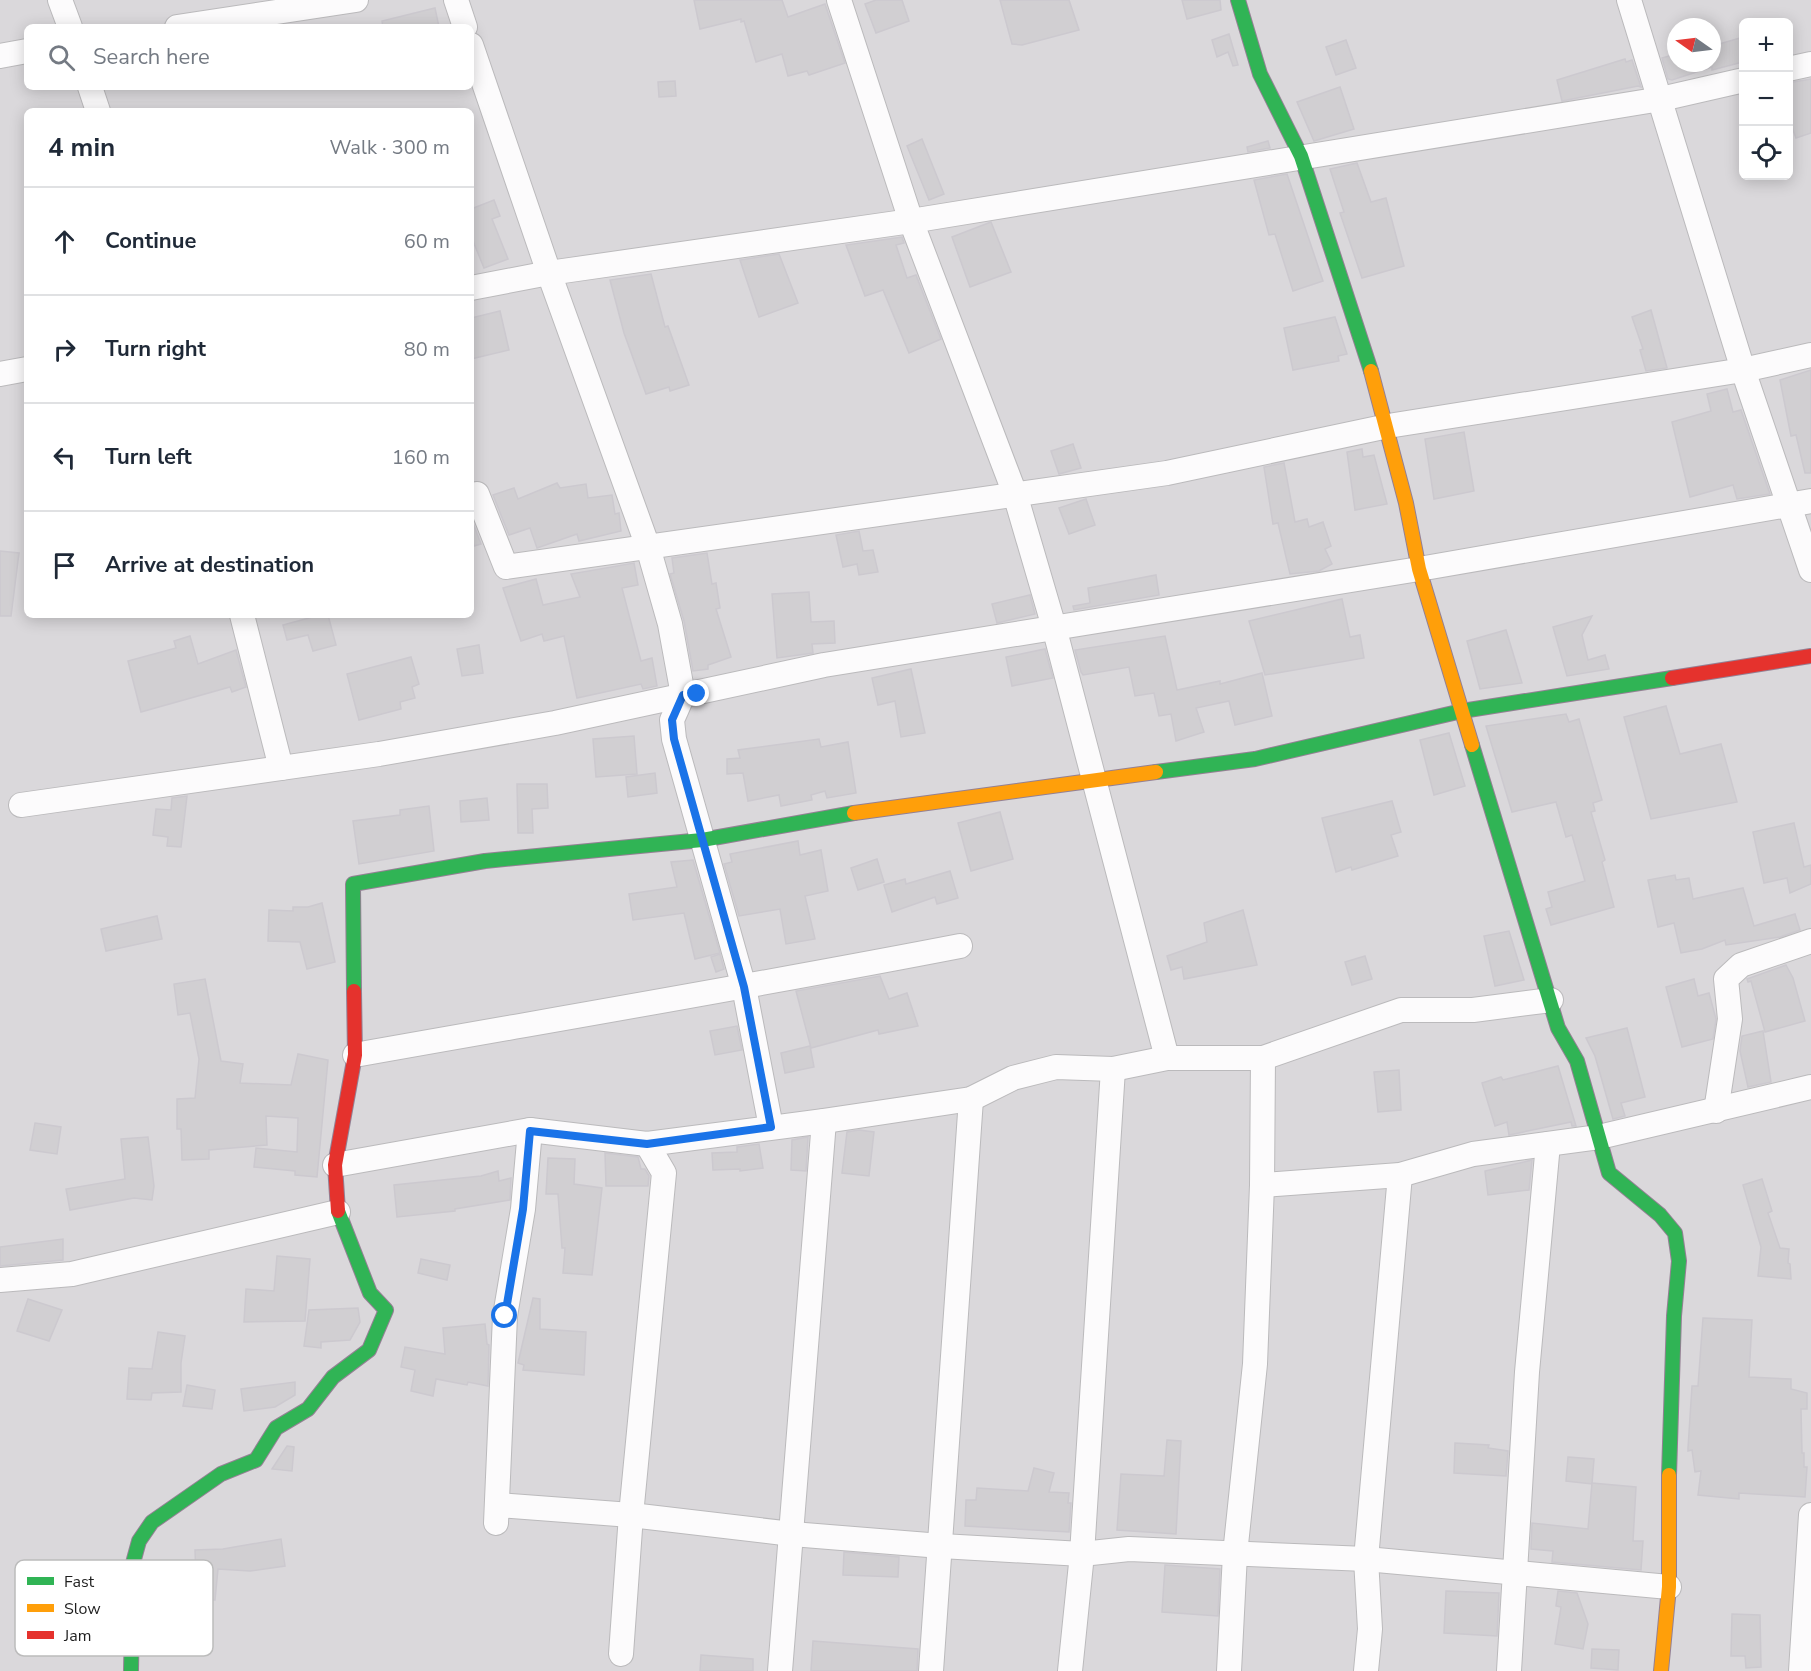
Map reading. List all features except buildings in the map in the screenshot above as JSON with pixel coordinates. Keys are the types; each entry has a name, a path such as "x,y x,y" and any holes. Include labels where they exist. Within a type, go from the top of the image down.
{"street":[{"path":"60,0 69,24"},
{"path":"197,24 356,0"},
{"path":"456,0 464,24"},
{"path":"839,0 911,221 1016,494 1054,627 1167,1058"},
{"path":"1238,0 1260,74 1301,156 1364,343 1388,426 1419,569 1558,1028 1576,1061 1609,1173 1660,1215 1675,1233 1679,1261 1674,1316 1669,1437 1669,1587 1661,1671"},
{"path":"1629,0 1743,370 1800,502 1811,570"},
{"path":"0,56 24,52"},
{"path":"474,54 549,273 648,546 670,624 683,695 672,720 673,729 744,987 771,1127"},
{"path":"1793,68 1811,64"},
{"path":"474,287 549,273 911,221 1661,99 1739,81"},
{"path":"91,90 97,108"},
{"path":"477,494 506,567 1167,473 1388,426 1743,370 1811,355"},
{"path":"0,374 24,370"},
{"path":"21,805 379,754 555,723 782,672 1419,569 1800,502"},
{"path":"243,618 280,768"},
{"path":"134,1560 140,1540 152,1522 221,1474 256,1460 276,1428 308,1409 333,1377 369,1350 386,1310 370,1293 338,1212 335,1164 355,1055 353,884 485,861 702,840 811,819 1255,759 1462,711 1811,656"},
{"path":"1716,1111 1730,1019 1726,979 1741,964 1811,941"},
{"path":"355,1055 637,1003 744,987 960,946"},
{"path":"335,1164 530,1131 647,1144 824,1121 970,1099 1013,1078 1056,1067 1113,1069 1142,1065 1167,1058 1263,1058 1401,1010 1473,1010 1551,1000"},
{"path":"1229,1671 1235,1554 1255,1364 1262,1185 1263,1058"},
{"path":"1070,1671 1082,1554 1113,1069"},
{"path":"1262,1185 1400,1174 1473,1154 1599,1137 1811,1087"},
{"path":"931,1671 942,1546 970,1099"},
{"path":"780,1671 824,1121"},
{"path":"530,1131 523,1209 505,1316 496,1514 631,1515 792,1534 1082,1554 1129,1550 1366,1559 1669,1587"},
{"path":"621,1654 631,1515 664,1173 647,1144"},
{"path":"1509,1671 1527,1372 1548,1144"},
{"path":"1366,1671 1370,1629 1366,1559 1400,1174"},
{"path":"0,1280 72,1274 338,1212"},
{"path":"1802,1671 1811,1515"},
{"path":"131,1656 131,1671"}],"shaded area":[{"path":"0,0 1811,0 1811,1671 0,1671"}],"traffic: fast":[{"path":"1238,0 1260,74 1301,156 1371,371"},
{"path":"1156,772 1255,759 1462,711 1672,678"},
{"path":"1472,745 1558,1028 1577,1061 1609,1173 1660,1215 1675,1233 1679,1261 1674,1316 1669,1475"},
{"path":"354,991 353,884 485,861 702,840 854,813"},
{"path":"134,1560 139,1541 152,1522 221,1474 256,1460 276,1428 308,1409 333,1377 369,1350 386,1310 370,1293 338,1211"},
{"path":"131,1656 131,1671"}],"traffic: slow":[{"path":"1371,371 1406,503 1419,569 1472,745"},
{"path":"854,813 1156,772"},
{"path":"1661,1671 1669,1587 1669,1475"}],"traffic: jam":[{"path":"1672,678 1811,656"},
{"path":"338,1211 335,1165 355,1055 354,991"}],"route":[{"path":"505,1316 523,1209 530,1131 647,1144 771,1127 744,987 674,739 672,720 683,695 697,694"}]}
